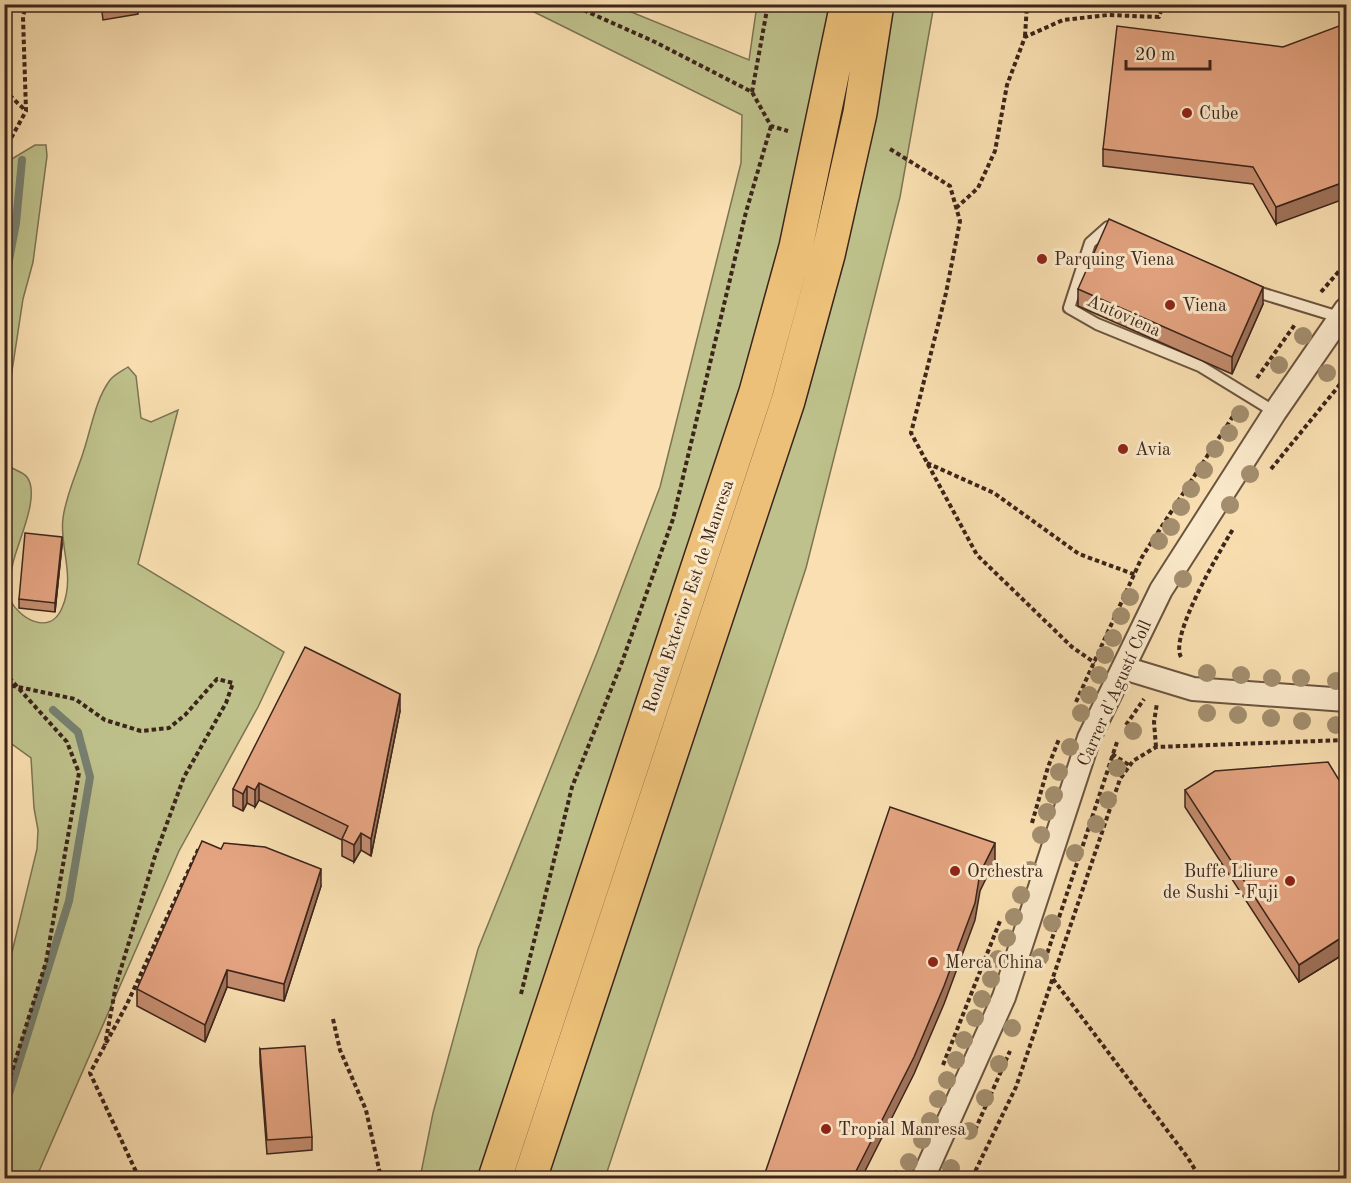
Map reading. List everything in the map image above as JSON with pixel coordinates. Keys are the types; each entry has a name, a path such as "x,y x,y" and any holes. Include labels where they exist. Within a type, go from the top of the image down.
{"highway":[{"name":"Ronda Exterior Est de Manresa","path":"495,1179 756,392 796,247 847,4"},
{"name":"Ronda Exterior Est de Manresa","path":"530,1179 788,401 828,255 858,124 877,4"}],"street":[{"name":"Carrer d'Agustí Coll","path":"923,1179 1004,997 1089,738 1174,567 1343,313"},
{"path":"1124,668 1193,689 1347,700"}],"lane":[{"name":"Autoviena","path":"1125,235 1108,227 1090,243 1069,308 1097,324 1200,366 1275,412"},
{"path":"1239,285 1308,308 1343,313"}],"path":[{"path":"4,222 8,187 6,150 26,111 23,16 26,4"},
{"path":"570,4 655,42 752,92 771,126 788,131"},
{"path":"752,92 768,4"},
{"path":"956,208 978,188 995,151 1007,85 1025,37 1028,4"},
{"path":"1025,37 1063,20 1108,15 1159,16 1163,4"},
{"path":"4,90 26,111"},
{"path":"519,1002 572,787 622,662 673,519 746,212 771,126"},
{"path":"890,149 950,186 960,221 946,293 911,433 977,555 1072,647 1093,662"},
{"path":"1072,711 1142,558 1247,395 1308,308 1347,263"},
{"path":"1265,476 1347,377"},
{"path":"927,463 994,493 1079,554 1134,574"},
{"path":"1185,662 1179,655 1178,642 1199,589 1234,527"},
{"path":"4,672 67,742 79,773 45,962 4,1097"},
{"path":"4,684 75,699 105,720 141,731 169,728 185,715 217,679 233,683 226,703 184,777 155,856 116,985 105,1045"},
{"path":"1031,824 1048,767 1063,730"},
{"path":"972,1179 1016,1087 1120,779 1133,760 1156,747 1347,740"},
{"path":"139,1179 90,1073 127,1005 202,842"},
{"path":"939,1073 1002,914"},
{"path":"1053,979 1181,1148 1200,1179"},
{"path":"333,1018 340,1050 366,1110 381,1179"},
{"path":"893,1179 901,1163"}],"green space":[{"path":"520,5 614,5 749,60 757,5 934,5 900,197 806,568 605,1178 420,1178 433,1113 478,949 597,653 660,487 741,163 742,115"},
{"path":"35,145 46,145 47,156 33,262 23,299 5,417 5,163"},
{"path":"128,367 136,376 141,418 151,422 178,410 138,564 284,652 258,707 179,851 36,1178 5,1178 5,981 37,849 38,830 34,808 31,758 5,739 5,462 27,477 31,485 30,507 12,568 10,600 28,618 43,623 57,616 66,596 68,584 62,529 64,510 94,415 110,380"}],"building":[{"path":"1347,23 1347,181 1276,207 1253,167 1103,149 1117,26 1283,47"},
{"name":"Viena","path":"1109,219 1263,287 1232,357 1078,289"},
{"path":"25,533 62,537 55,603 19,599"},
{"path":"305,647 400,694 371,839 361,833 354,845 342,839 348,826 259,783 255,790 247,786 243,794 233,789"},
{"name":"Buffe Lliure de Sushi - Fuji","path":"1328,762 1347,793 1347,934 1299,965 1185,790 1215,771"},
{"path":"890,807 995,843 980,873 975,903 914,1057 852,1179 763,1179"},
{"path":"202,841 221,849 224,843 265,847 321,869 284,984 227,970 205,1025 137,989"},
{"path":"305,1046 312,1137 267,1140 260,1049"}],"waterway":[{"path":"4,37 5,4"},
{"path":"4,48 8,83"},
{"path":"4,287 16,223 22,160"},
{"path":"4,1110 69,901 90,777 78,732 53,710"}],"place":[{"name":"Cube","path":"1187,113"},
{"name":"Parquing Viena","path":"1042,259"},
{"name":"Viena","path":"1170,305"},
{"name":"Avia","path":"1123,449"},
{"name":"Orchestra","path":"955,871"},
{"name":"Buffe Lliure de Sushi - Fuji","path":"1290,881"},
{"name":"Merca China","path":"933,962"},
{"name":"Tropial Manresa","path":"826,1129"}]}
